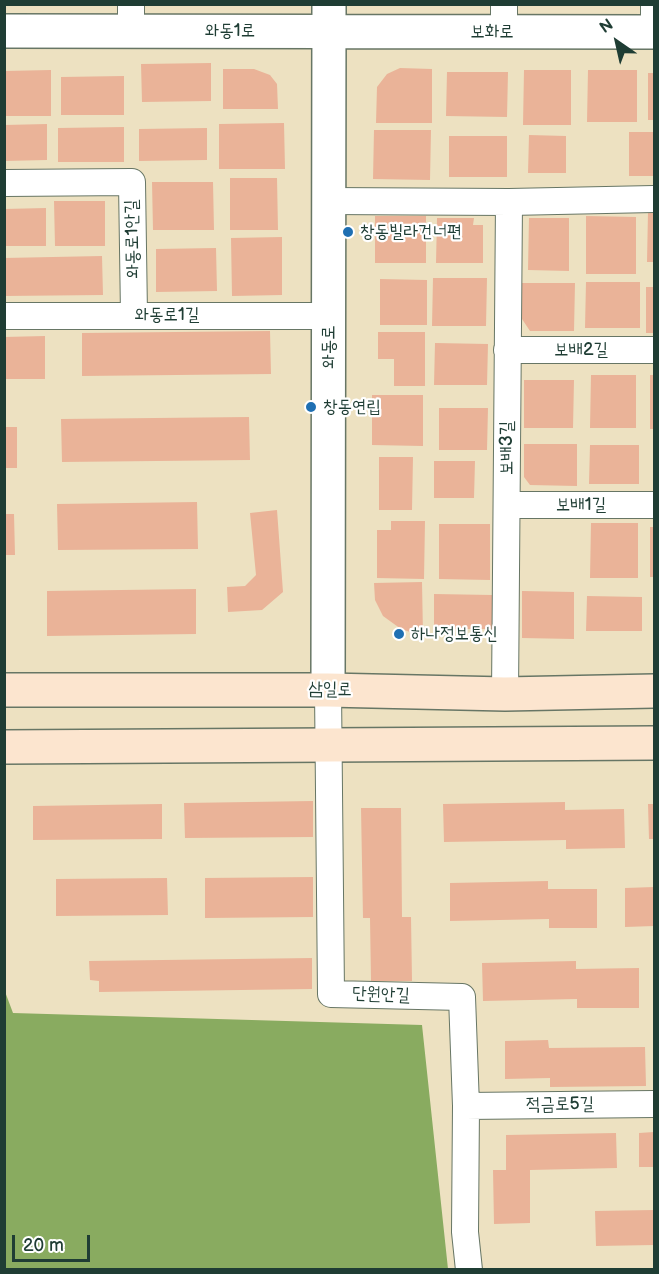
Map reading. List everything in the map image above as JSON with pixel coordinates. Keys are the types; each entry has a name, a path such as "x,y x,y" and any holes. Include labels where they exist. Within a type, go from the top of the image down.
{"main road":[{"name":"삼일로","path":"4,690 328,690 505,694 654,691"},
{"path":"4,747 329,743 654,743"}],"street":[{"path":"654,6 654,32"},
{"name":"와동1로","path":"4,31 131,18 329,18"},
{"name":"보화로","path":"329,18 504,19 654,32"},
{"name":"와동로","path":"328,690 329,18"},
{"name":"와동로1안길","path":"4,183 132,182 134,315"},
{"path":"328,201 654,200"},
{"name":"보배3길","path":"505,694 509,202"},
{"name":"와동로1길","path":"4,316 329,316"},
{"name":"보배2길","path":"507,350 654,350"},
{"name":"보배1길","path":"507,505 654,505"},
{"name":"단원안길","path":"328,690 331,994 462,997 466,1106 465,1232 469,1269"},
{"name":"적금로5길","path":"466,1106 654,1104"}],"green space":[{"path":"4,989 13,1013 422,1025 448,1269 5,1269"}],"building":[{"path":"211,63 211,101 142,102 141,64"},
{"path":"400,68 432,69 432,123 376,123 377,87 387,74"},
{"path":"223,69 254,69 270,75 277,84 278,109 223,109"},
{"path":"51,70 51,116 4,116 4,71"},
{"path":"524,70 571,70 571,125 523,125"},
{"path":"588,70 637,70 637,122 587,122"},
{"path":"447,72 508,72 507,117 446,116"},
{"path":"648,73 654,73 654,120 648,120"},
{"path":"124,76 124,115 61,115 61,77"},
{"path":"284,123 285,169 219,169 219,124"},
{"path":"47,124 47,160 4,161 4,125"},
{"path":"124,127 124,162 58,162 58,128"},
{"path":"207,128 207,160 139,161 139,129"},
{"path":"374,130 431,130 430,180 373,179"},
{"path":"629,132 654,132 654,176 629,176"},
{"path":"529,135 566,136 566,173 528,173"},
{"path":"449,136 507,136 507,177 449,177"},
{"path":"230,178 277,178 278,230 230,230"},
{"path":"152,182 213,182 214,230 153,230"},
{"path":"54,201 105,201 105,246 55,246"},
{"path":"46,208 46,246 4,246 4,209"},
{"path":"648,212 654,212 654,262 647,262"},
{"path":"375,216 426,216 426,263 375,263"},
{"path":"586,216 636,217 636,274 586,274"},
{"path":"437,218 474,218 473,225 483,225 483,263 436,263"},
{"path":"529,218 569,218 569,271 528,270"},
{"path":"282,237 282,295 232,296 231,238"},
{"path":"216,248 217,291 156,292 156,249"},
{"path":"102,256 103,295 4,296 4,258"},
{"path":"433,278 487,278 486,326 432,326"},
{"path":"380,279 427,280 427,325 380,325"},
{"path":"586,282 640,282 640,328 585,328"},
{"path":"522,283 575,283 574,331 530,331 522,319"},
{"path":"646,287 654,287 654,333 646,333"},
{"path":"270,331 271,374 82,376 82,333"},
{"path":"378,332 425,332 425,386 394,386 394,359 378,359"},
{"path":"45,336 45,379 4,379 4,337"},
{"path":"435,343 488,344 487,385 434,385"},
{"path":"591,375 636,375 636,428 590,428"},
{"path":"650,375 654,375 654,429 650,429"},
{"path":"524,380 574,380 573,428 524,428"},
{"path":"372,395 423,395 423,446 372,445"},
{"path":"439,408 488,408 487,450 439,450"},
{"path":"249,417 250,460 62,462 61,419"},
{"path":"5,427 17,427 17,468 5,468"},
{"path":"524,444 577,444 577,486 530,485 524,477"},
{"path":"590,445 639,445 639,484 589,484"},
{"path":"379,457 413,457 412,510 379,510"},
{"path":"434,461 475,461 474,498 434,498"},
{"path":"197,502 198,549 58,550 57,504"},
{"path":"277,510 283,592 262,610 228,612 227,587 245,586 256,575 250,513"},
{"path":"4,514 14,514 15,555 4,555"},
{"path":"391,521 425,521 424,579 377,578 377,530 391,530"},
{"path":"591,523 638,523 638,578 590,578"},
{"path":"439,524 490,524 490,580 439,579"},
{"path":"650,527 654,527 654,577 650,577"},
{"path":"422,582 423,635 419,635 401,629 383,616 375,600 374,583"},
{"path":"196,589 196,634 47,636 47,591"},
{"path":"522,591 574,592 574,639 522,638"},
{"path":"434,594 492,595 492,629 434,629"},
{"path":"587,596 642,597 642,631 586,631"},
{"path":"313,801 313,837 185,838 184,803"},
{"path":"565,802 565,810 624,809 625,848 566,849 566,840 444,842 443,804"},
{"path":"162,804 162,839 33,840 33,806"},
{"path":"648,804 654,804 654,839 649,839"},
{"path":"361,808 401,808 402,917 411,917 412,981 371,981 370,918 363,918"},
{"path":"313,877 313,917 205,918 205,878"},
{"path":"167,878 168,915 56,916 56,879"},
{"path":"548,881 548,889 597,889 597,928 549,928 549,919 450,921 450,883"},
{"path":"654,887 654,926 625,927 625,888"},
{"path":"312,958 312,989 99,992 99,981 90,980 89,961"},
{"path":"576,961 576,969 639,968 639,1008 577,1008 577,999 483,1001 482,963"},
{"path":"548,1040 549,1048 645,1047 646,1086 550,1087 550,1078 505,1079 505,1041"},
{"path":"654,1132 654,1167 639,1167 639,1133"},
{"path":"616,1133 617,1168 530,1170 530,1223 494,1224 493,1170 506,1170 506,1135"},
{"path":"654,1210 654,1245 596,1246 595,1211"}],"place":[{"name":"창동빌라건너편","path":"348,232"},
{"name":"창동연립","path":"311,407"},
{"name":"하나정보통신","path":"399,634"}]}
